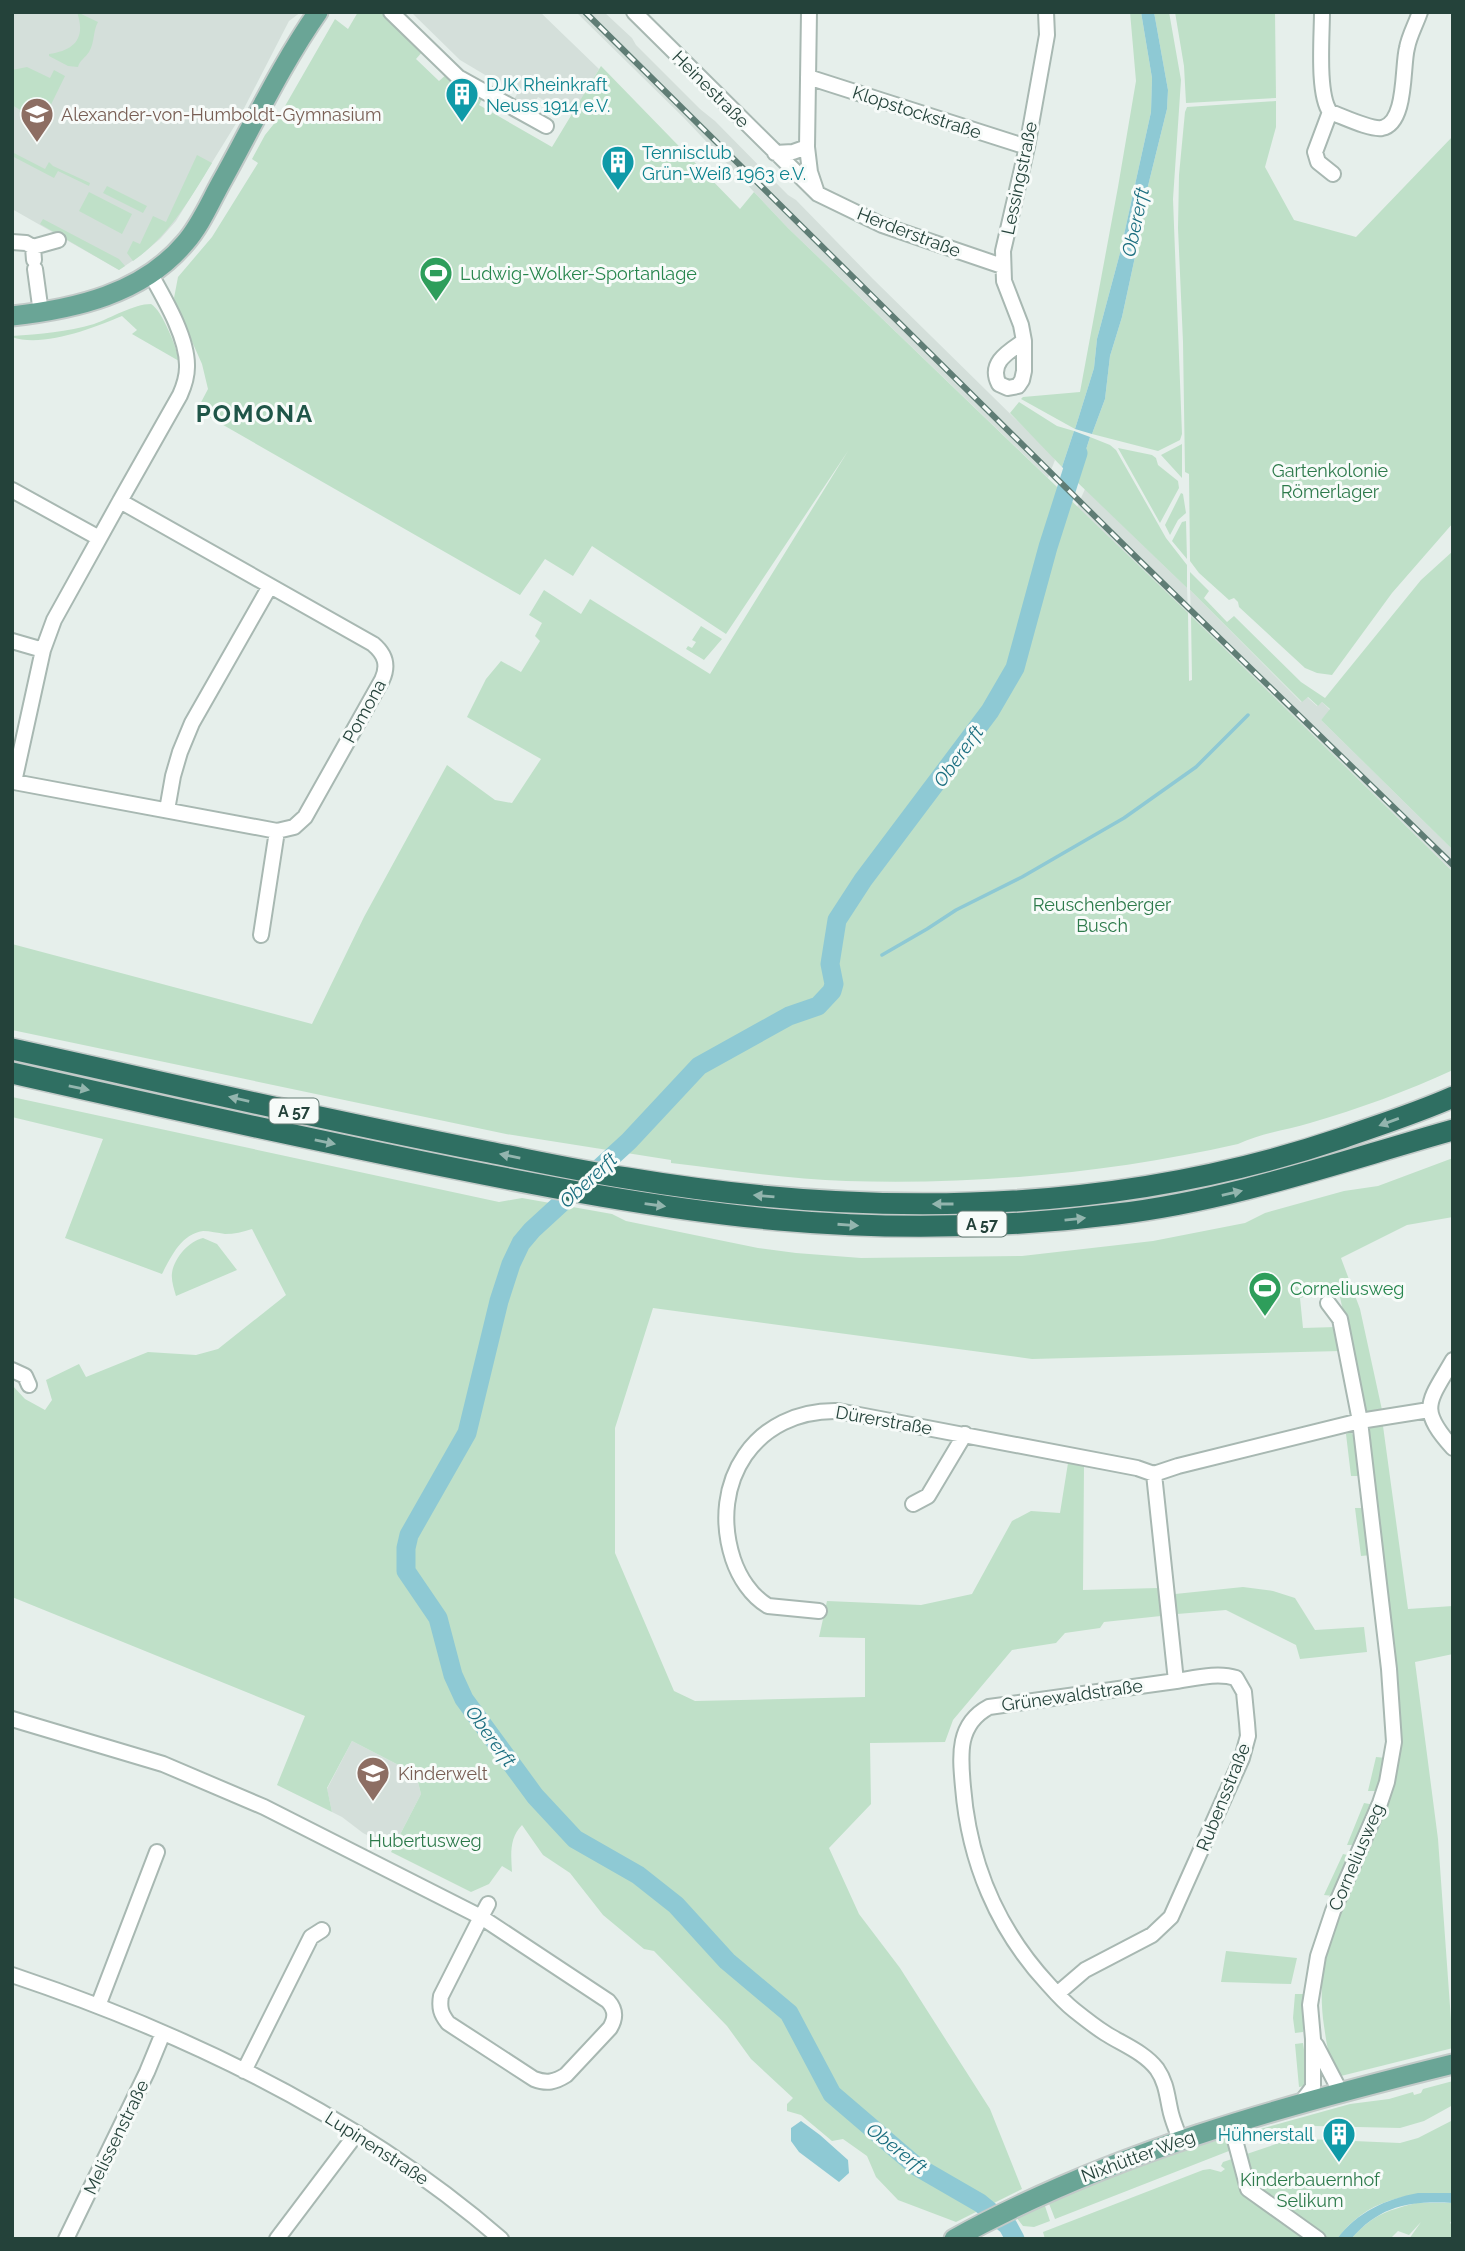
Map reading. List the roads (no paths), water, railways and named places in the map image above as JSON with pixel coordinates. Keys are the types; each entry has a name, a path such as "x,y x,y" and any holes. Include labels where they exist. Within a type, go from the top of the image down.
{"highway":[{"name":"A 57","path":"12,1049 406,1136 577,1169 764,1196 856,1202 950,1204 1046,1199 1181,1181 1271,1161 1386,1123 1453,1097"},
{"name":"A 57","path":"12,1073 343,1146 566,1191 780,1220 864,1226 954,1226 1056,1221 1182,1204 1306,1174 1380,1150 1453,1121"},
{"path":"1380,1150 1453,1130"}],"main road":[{"path":"12,316 41,313 100,299 127,287 175,254 197,227 258,112 318,12"},
{"name":"Nixhütter Weg","path":"954,2239 1076,2179 1180,2140 1453,2063"}],"street":[{"path":"391,12 458,77 546,126"},
{"name":"Heinestraße","path":"634,12 818,194"},
{"path":"809,12 807,147 810,172 818,194"},
{"name":"Lessingstraße","path":"1024,341 1021,325 1006,289 1002,266 1003,251 1027,146 1047,35 1046,12"},
{"path":"1322,12 1323,93 1330,112 1315,152 1318,162 1333,174"},
{"path":"1330,112 1375,128 1385,127 1392,122 1404,89 1406,49 1420,12"},
{"name":"Klopstockstraße","path":"808,77 1027,146"},
{"path":"775,153 793,152 807,147"},
{"name":"Herderstraße","path":"818,194 882,225 1002,266"},
{"path":"34,259 58,240"},
{"path":"12,242 26,243 34,259 41,313"},
{"path":"150,273 171,313 183,345 187,377 180,395 54,620 43,650 13,782 277,831 261,935"},
{"path":"12,490 99,538"},
{"name":"Pomona","path":"120,501 373,644 382,653 386,664 382,680 306,817 294,827 277,831"},
{"path":"167,810 173,776 192,723 270,586"},
{"path":"12,642 43,650"},
{"name":"Corneliusweg","path":"1299,2105 1313,2087 1314,2039 1310,2005 1318,1956 1333,1911 1380,1803 1387,1782 1394,1742 1389,1669 1360,1421 1340,1319 1328,1303"},
{"path":"1453,1360 1436,1389 1429,1410 1434,1426 1453,1448"},
{"path":"12,1370 25,1376 29,1385"},
{"name":"Dürerstraße","path":"820,1611 768,1605 760,1601 744,1581 729,1544 726,1504 731,1482 748,1449 779,1423 802,1414 838,1410 1137,1468 1154,1474"},
{"path":"1176,1681 1154,1474 1360,1421 1429,1410"},
{"path":"913,1504 928,1496 965,1434"},
{"name":"Rubensstraße","path":"1057,1994 1085,1970 1152,1936 1171,1917 1240,1767 1248,1736 1241,1684 1229,1675 1176,1681"},
{"name":"Grünewaldstraße","path":"1176,1681 989,1707 975,1716 963,1735 961,1744 965,1808 977,1866 986,1891 1017,1947 1057,1994 1100,2030 1151,2062 1164,2081 1170,2112 1180,2140"},
{"path":"12,1719 126,1752 210,1783 485,1911 613,2006 614,2021 610,2028 566,2075 558,2080 534,2080 448,2023 442,2015 441,1996 485,1911"},
{"path":"97,2006 157,1852"},
{"path":"244,2071 311,1937 322,1930"},
{"name":"Lupinenstraße","path":"12,1975 163,2033 287,2092 357,2133 432,2183 501,2239"},
{"name":"Melissenstraße","path":"66,2239 147,2072 163,2033"},
{"name":"Corneliusweg","path":"1314,2039 1341,2094"},
{"path":"1231,2125 1248,2189 1318,2239"},
{"path":"277,2239 357,2133"}],"water":[{"path":"1141,12 1154,12 1168,90 1167,109 1146,194 1122,317 1110,356 1105,399 1092,434 1075,429 1094,368 1097,339 1120,253 1151,112 1152,78"},
{"path":"1074,431 1090,437 1076,481 1062,467"},
{"path":"801,2121 848,2160 849,2173 839,2182 799,2152 791,2141 791,2128"},
{"path":"1418,2193 1453,2193 1453,2203 1423,2203 1397,2208 1373,2219 1351,2239 1337,2239 1354,2221 1373,2208"}],"waterway":[{"name":"Obererft","path":"1015,2239 1008,2226 980,2203 916,2166 832,2094 789,2013 727,1961 676,1905 638,1875 575,1839 535,1796 464,1699 453,1675 438,1618 406,1571 406,1548 409,1535 467,1433 499,1301 521,1243 629,1141 699,1066 789,1016 818,1006 832,991 834,984 830,964 837,920 863,880 990,711 1015,668 1048,547 1078,453"},
{"path":"882,955 956,910 1022,877 1124,818 1196,767 1248,715"}],"railway":[{"path":"585,12 1137,558 1453,865"}],"place":[{"name":"DJK Rheinkraft Neuss 1914 e.V.","path":"462,124"},
{"name":"Alexander-von-Humboldt-Gymnasium","path":"37,144"},
{"name":"Tennisclub Grün-Weiß 1963 e.V.","path":"618,192"},
{"name":"Ludwig-Wolker-Sportanlage","path":"436,303"},
{"name":"Corneliusweg","path":"1265,1318"},
{"name":"Kinderwelt","path":"373,1803"},
{"name":"Hühnerstall","path":"1339,2164"}],"district":[{"name":"POMONA","path":"255,413"}],"park label":[{"name":"Gartenkolonie Römerlager","path":"1330,480"},
{"name":"Reuschenberger Busch","path":"1102,914"},
{"name":"Hubertusweg","path":"425,1840"},
{"name":"Kinderbauernhof Selikum","path":"1310,2189"}]}
